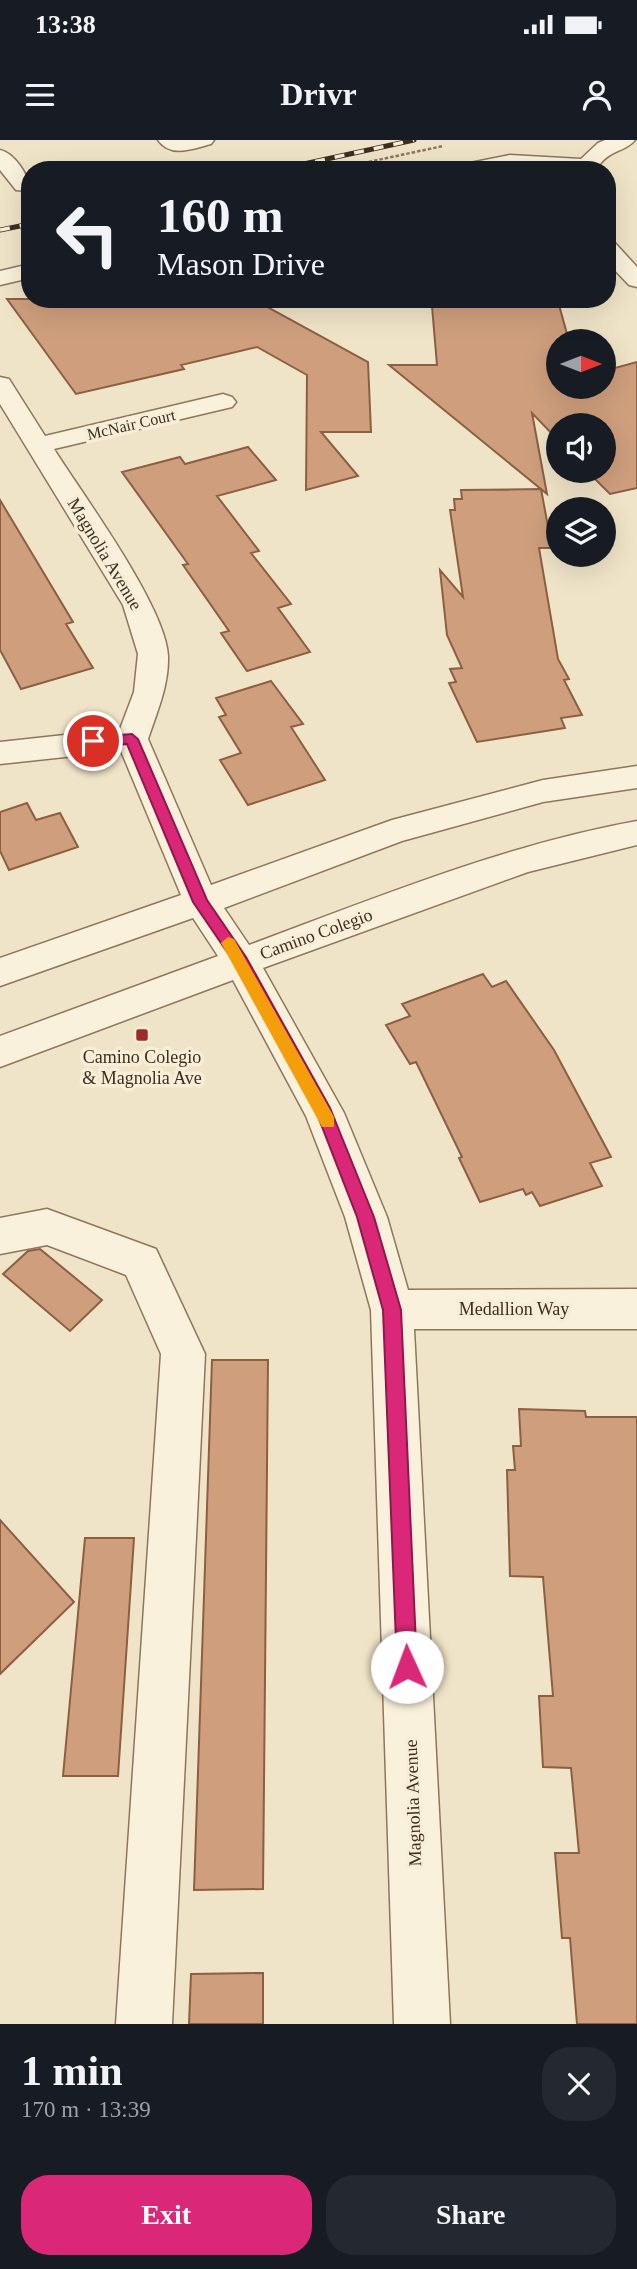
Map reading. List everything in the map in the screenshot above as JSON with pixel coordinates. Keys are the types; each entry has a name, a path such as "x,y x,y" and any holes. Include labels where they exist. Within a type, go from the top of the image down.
{"street":[{"path":"168,140 175,146 204,140"},
{"path":"593,161 605,148 625,140"},
{"path":"0,156 21,183"},
{"path":"616,254 637,253"},
{"path":"616,259 637,281"},
{"path":"0,278 21,273"},
{"name":"Magnolia Avenue","path":"0,384 138,605 153,654 149,692 132,739 201,902 241,961 324,1113 366,1217 392,1310 422,2024"},
{"name":"McNair Court","path":"39,445 223,402"},
{"path":"0,754 74,743 132,739"},
{"path":"0,972 392,832 543,791 637,777"},
{"name":"Camino Colegio","path":"0,1052 175,989 241,961 499,869 637,833"},
{"path":"0,1236 47,1227 141,1262 183,1354 144,2024"},
{"name":"Medallion Way","path":"392,1310 637,1309"}],"path":[{"path":"372,161 444,145"}],"building":[{"path":"7,299 21,299 21,308 269,308 368,362 371,432 321,432 358,476 306,490 307,375 257,347 181,365 184,369 76,394"},
{"path":"432,308 560,308 566,329 546,329 546,399 616,399 616,368 637,362 637,488 610,494 599,483 616,483 616,413 546,413 546,428 532,413 547,494 389,365 437,365"},
{"path":"248,447 276,480 217,496 259,551 251,553 291,604 278,608 310,652 247,671 221,633 229,631 183,565 188,564 122,472 180,457 185,464"},
{"path":"541,489 546,516 546,548 539,548 558,659 569,679 564,680 582,715 561,718 565,728 477,742 449,683 456,682 450,669 462,668 447,635 440,570 463,597 450,510 455,510 454,499 462,499 461,490"},
{"path":"0,500 73,622 66,624 93,668 21,689 0,650"},
{"path":"271,681 303,724 291,727 325,780 248,805 220,760 241,753 219,717 226,715 216,698"},
{"path":"27,803 36,820 60,813 78,847 9,870 0,851 0,812"},
{"path":"483,974 492,987 506,981 554,1050 611,1157 590,1163 602,1186 540,1206 532,1192 526,1195 523,1189 480,1202 459,1158 462,1157 416,1062 410,1064 386,1025 410,1016 402,1004"},
{"path":"40,1249 102,1300 70,1331 3,1274 28,1251"},
{"path":"212,1360 268,1360 263,1889 194,1890"},
{"path":"519,1409 585,1411 586,1417 637,1417 637,2024 577,2024 570,1938 562,1938 555,1853 579,1853 571,1768 543,1767 539,1696 553,1696 543,1577 510,1576 507,1470 515,1470 513,1446 521,1446"},
{"path":"0,1520 74,1602 0,1674"},
{"path":"85,1538 134,1538 118,1776 63,1776"},
{"path":"263,1973 263,2024 189,2024 191,1974"}],"railway":[{"path":"317,161 414,140"},
{"path":"0,230 21,226"}],"slow traffic":[{"path":"228,943 241,961 328,1122"}],"place":[{"name":"Camino Colegio & Magnolia Ave","path":"142,1035"}],"route":[{"path":"93,741 132,739 176,849 201,902 241,961 324,1113 366,1217 392,1310 407,1667"}]}
